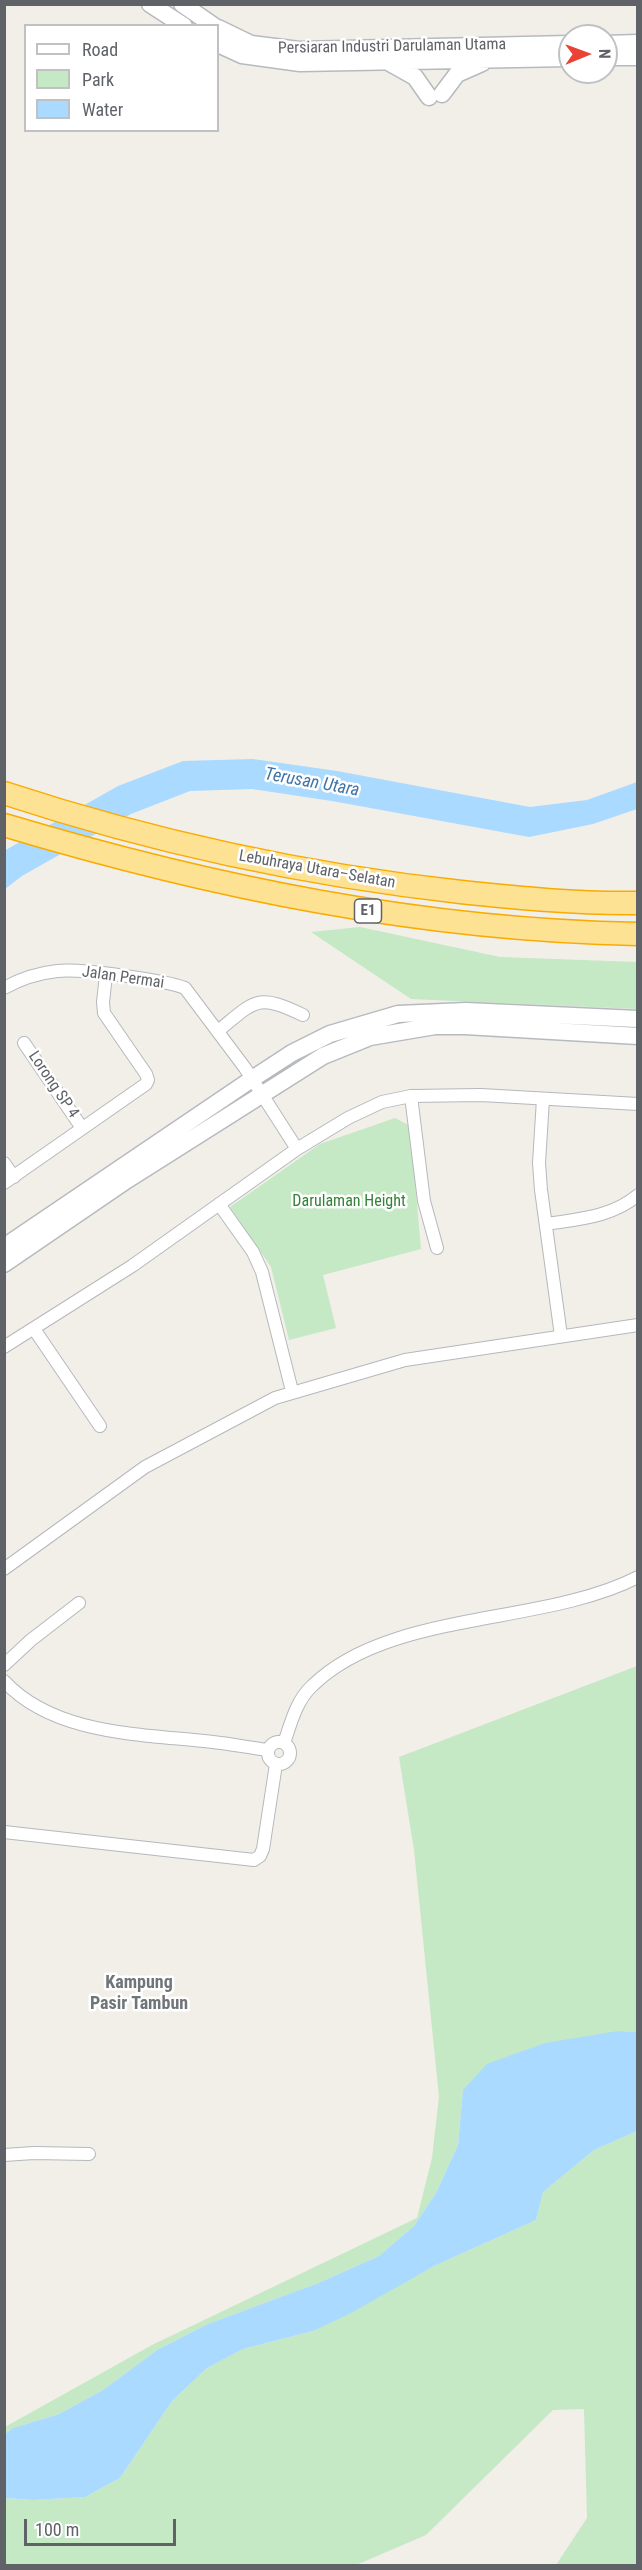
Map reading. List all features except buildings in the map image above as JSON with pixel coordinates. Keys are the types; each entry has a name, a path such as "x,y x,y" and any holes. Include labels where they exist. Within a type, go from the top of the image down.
{"highway":[{"name":"Lebuhraya Utara–Selatan","path":"10,794 121,828 260,861 403,886 530,899 638,903"},
{"name":"Lebuhraya Utara–Selatan","path":"4,825 103,855 250,889 361,910 495,927 638,934"}],"street":[{"path":"150,4 181,24"},
{"path":"182,4 210,24"},
{"name":"Persiaran Industri Darulaman Utama","path":"219,28 251,44 299,50 558,45"},
{"name":"Persiaran Industri Darulaman Utama","path":"219,44 242,55 300,63 558,58"},
{"path":"618,44 638,44"},
{"path":"618,57 638,57"},
{"path":"387,61 415,77 435,95 457,74 494,59"},
{"name":"Jalan Permai","path":"4,988 22,980 60,970 185,988 252,1079 297,1149"},
{"path":"4,1163 9,1180 146,1084 148,1080 146,1074 104,1013 106,975"},
{"path":"218,1031 246,1009 261,1001 278,1003 303,1015"},
{"path":"4,1247 252,1079 292,1053 330,1034 398,1014 466,1011 638,1019"},
{"path":"4,1264 127,1180 261,1094 323,1056 370,1037 435,1026 638,1036"},
{"name":"Lorong SP 4","path":"24,1043 82,1128"},
{"path":"4,1347 132,1266 297,1149 348,1118 382,1102 411,1096 481,1095 638,1104"},
{"path":"411,1096 424,1202 437,1248"},
{"path":"543,1099 539,1163 561,1336"},
{"path":"547,1224 582,1219 608,1212 621,1207 638,1195"},
{"path":"219,1204 253,1252 262,1272 292,1391"},
{"path":"4,1569 146,1467 253,1407 292,1391 405,1360 638,1325"},
{"path":"34,1329 100,1426"},
{"path":"284,1743 301,1700 311,1687 353,1657 405,1637 588,1596 638,1577"},
{"path":"4,1665 31,1640 79,1603"},
{"path":"4,1681 31,1702 77,1722 144,1735 268,1750"},
{"path":"276,1764 269,1757 268,1750 272,1744 284,1743"},
{"path":"276,1764 286,1763 289,1759 291,1751 284,1743"},
{"path":"4,1832 254,1860 260,1856 263,1849 276,1764"},
{"path":"4,2155 89,2154"}],"green space":[{"path":"360,927 500,957 637,962 637,1009 411,999 311,932"},
{"name":"Darulaman Height","path":"395,1118 410,1126 421,1249 323,1275 336,1328 289,1340 271,1267 230,1207 320,1144"},
{"path":"637,1666 637,2032 618,2031 463,2090 458,2145 436,2193 414,2226 379,2256 316,2284 208,2324 157,2350 103,2390 59,2414 13,2428 5,2434 5,2427 152,2345 417,2218 432,2158 439,2097 414,1850 399,1757"},
{"path":"637,2131 637,2565 556,2565 587,2518 584,2409 553,2410 426,2535 356,2565 5,2565 4,2498 34,2500 85,2497 120,2478 172,2401 207,2368 243,2349 313,2331 434,2266 536,2220 543,2192 594,2150"}],"water":[{"name":"Terusan Utara","path":"253,759 337,771 530,807 587,800 637,782 637,809 593,824 529,837 332,801 252,789 190,791 131,814 22,876 5,889 4,851 118,786 183,761"},
{"path":"618,2031 637,2032 637,2131 594,2150 543,2192 536,2220 434,2266 351,2313 313,2331 243,2349 207,2368 172,2401 120,2478 85,2497 34,2500 5,2498 5,2434 13,2428 59,2414 103,2390 157,2350 208,2324 316,2284 379,2256 414,2226 436,2193 458,2145 463,2090 487,2064 545,2043"}],"district":[{"name":"Kampung Pasir Tambun","path":"139,1993"}]}
